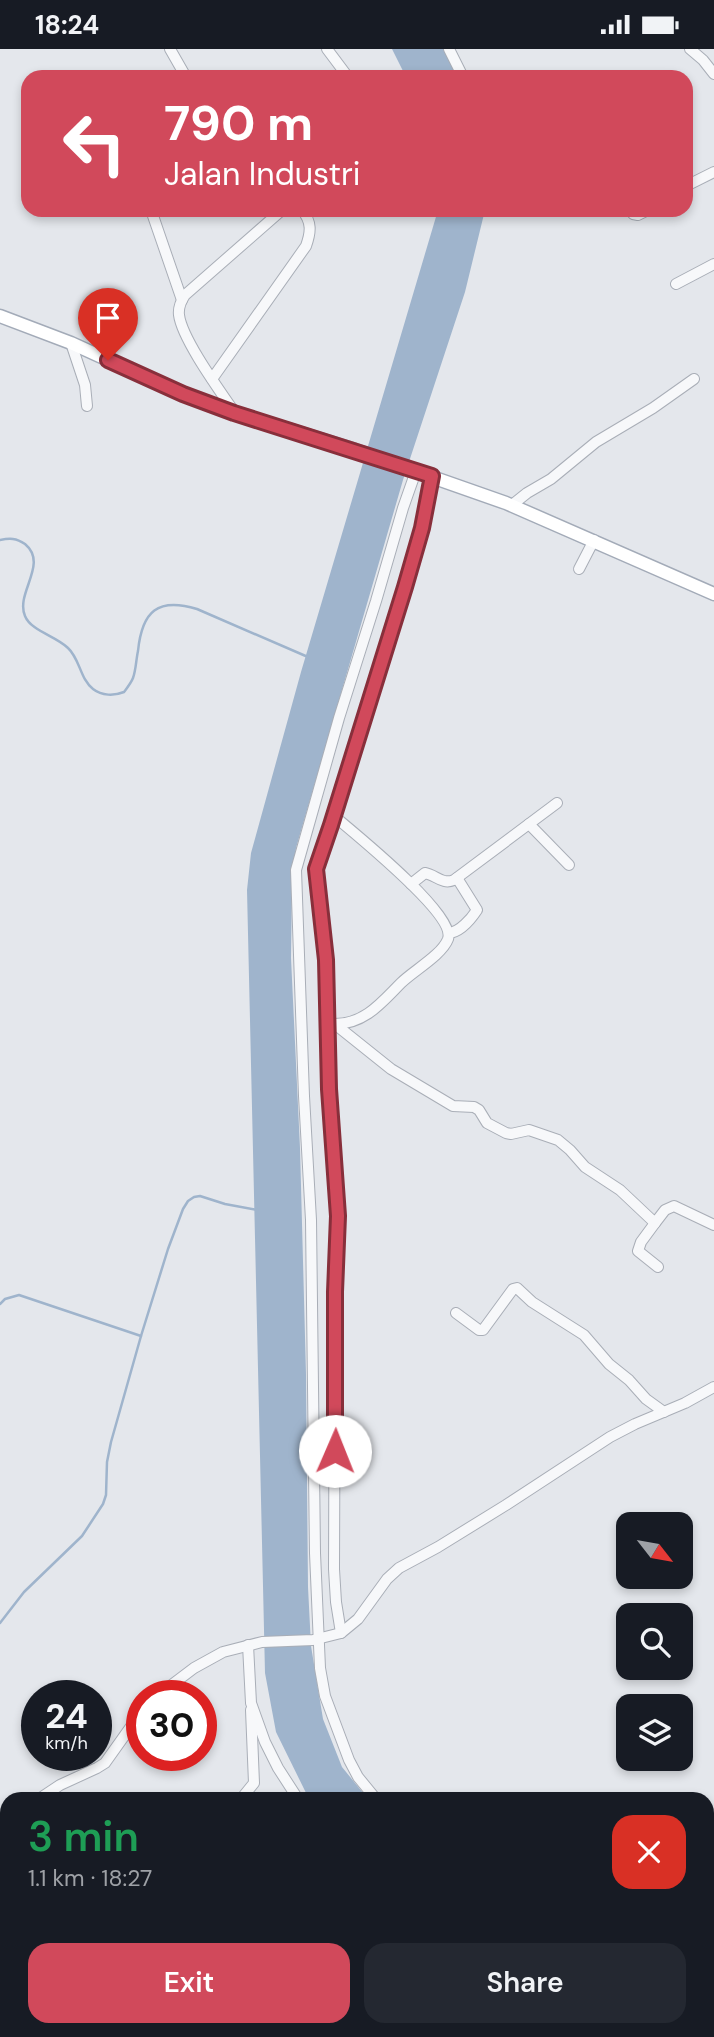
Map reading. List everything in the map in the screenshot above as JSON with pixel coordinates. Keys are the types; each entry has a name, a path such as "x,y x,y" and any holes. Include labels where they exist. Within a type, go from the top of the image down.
{"main road":[{"path":"0,316 71,343 183,394 234,413 355,450 512,505 714,594"}],"street":[{"path":"170,49 181,70"},
{"path":"327,49 343,70"},
{"path":"449,49 460,70"},
{"path":"690,49 714,74"},
{"path":"693,182 714,172"},
{"path":"153,217 182,300"},
{"path":"234,413 196,354 178,311 182,300 191,290 274,217"},
{"path":"212,379 306,246 310,227 307,217"},
{"path":"676,284 714,264"},
{"path":"71,343 85,385 87,406"},
{"path":"512,505 551,479 596,442 653,408 694,379"},
{"path":"370,1792 358,1777 332,1720 325,1696 316,1639 311,1220 296,870 413,470"},
{"path":"341,1633 334,1569 335,1292 338,1216 329,1089 332,1023 316,869 419,540 432,476"},
{"path":"579,569 594,540"},
{"path":"411,884 425,873 446,882 457,878 557,803"},
{"path":"332,1023 361,1019 374,1010 438,952 447,941 449,933 444,923 393,865 334,815"},
{"path":"529,824 569,865"},
{"path":"449,933 461,929 477,910 457,878"},
{"path":"332,1023 391,1069 453,1106 474,1107 487,1123 506,1133 529,1130 558,1140 585,1167 620,1190 655,1223"},
{"path":"658,1267 640,1253 638,1248 665,1210 674,1206 714,1225"},
{"path":"456,1313 479,1331 483,1330 513,1289 517,1289 532,1303 584,1335 609,1364 664,1412"},
{"path":"179,1680 214,1655 248,1645 316,1639 341,1633 358,1619 387,1579 399,1568 498,1510 610,1437 714,1387"},
{"path":"247,1792 254,1783 248,1645"},
{"path":"251,1703 265,1742 293,1792"},
{"path":"50,1792 105,1763 126,1733"}],"water":[{"path":"392,49 444,49 455,70 402,70"},
{"path":"436,217 483,217 465,292 403,480 296,848 292,879 291,958 300,1148 311,1646 323,1719 342,1767 362,1792 306,1792 276,1732 265,1673 247,890 251,853 301,672"}],"waterway":[{"path":"0,540 10,539 25,544 34,560 23,607 28,621 68,648 89,685 100,693 116,694 124,692 128,687 134,675 143,626 148,617 162,606 197,609 308,657"},
{"path":"0,1623 24,1592 82,1536 103,1504 111,1442 141,1336 183,1209 188,1201 200,1196 257,1210"},
{"path":"0,1304 5,1299 19,1295 141,1336"}],"route":[{"path":"108,360 183,394 234,413 432,476 422,528 405,587 331,825 316,864 326,960 329,1089 338,1216 335,1451"}]}
